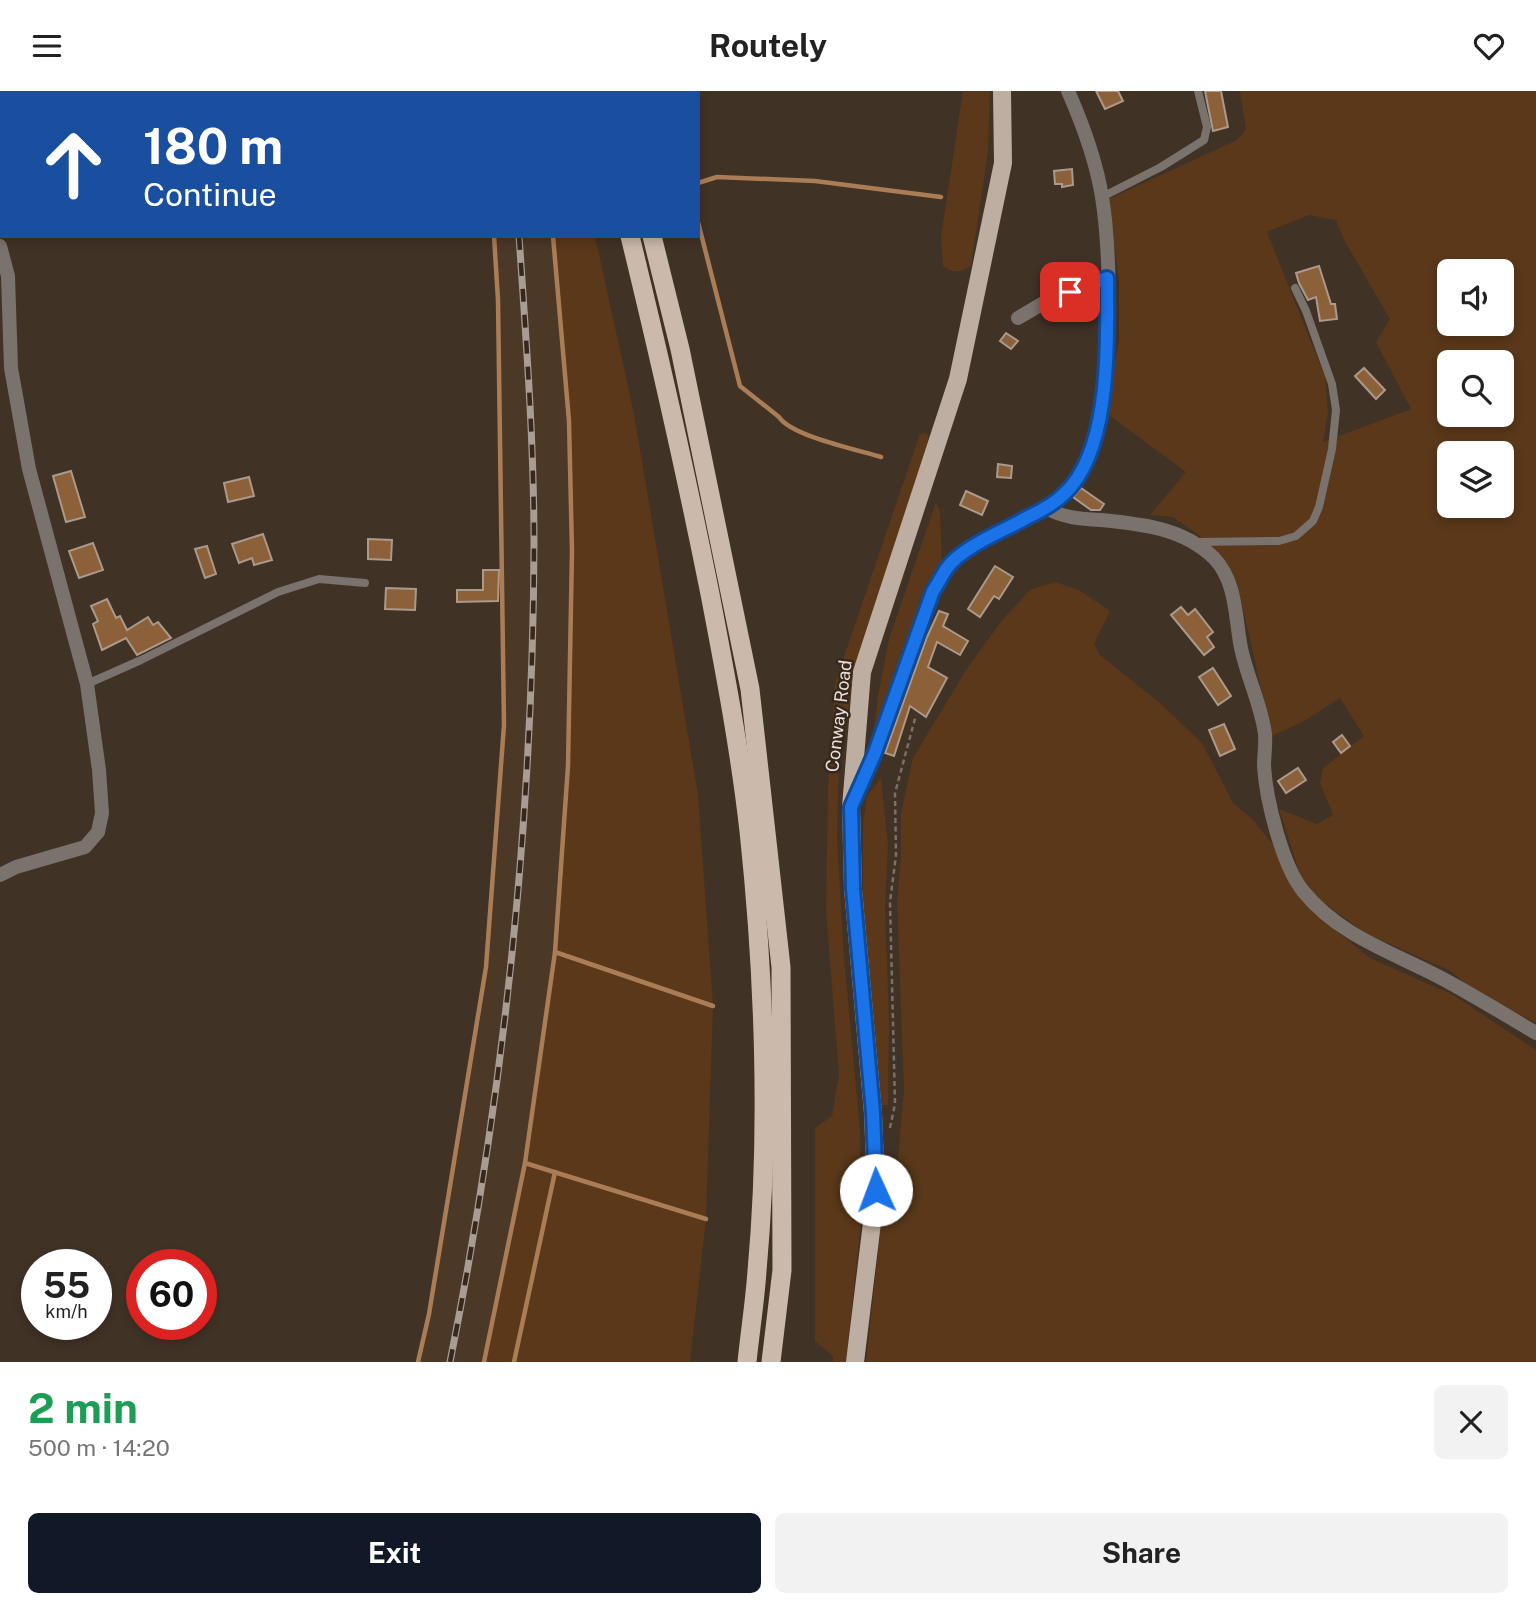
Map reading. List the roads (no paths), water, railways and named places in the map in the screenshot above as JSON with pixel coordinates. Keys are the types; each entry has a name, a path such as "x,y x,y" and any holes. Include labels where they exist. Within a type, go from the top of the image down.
{"highway":[{"path":"630,238 684,463 724,669 749,830 757,924 763,1165 758,1269 747,1362"},
{"path":"652,238 680,349 750,689 779,953 782,1270 771,1362"}],"main road":[{"name":"Conway Road","path":"855,1362 876,1190 873,1112 853,889 851,807 862,671 958,379 1003,163 1002,91"}],"street":[{"path":"851,807 874,755 933,591 948,566 966,551 1045,508 1065,494 1081,473 1093,445 1101,411 1106,354 1107,278 1102,198 1089,144 1068,91"},
{"path":"0,246 8,276 11,368 29,469 87,684 102,813 98,832 85,847 16,867 0,875"},
{"path":"1018,318 1052,299 1107,278"},
{"path":"1045,508 1061,517 1125,522 1165,529 1194,543 1215,559 1227,577 1234,601 1241,648 1258,703 1265,736 1264,766 1268,801 1285,855 1301,889 1336,922 1362,940 1444,980 1536,1033"}],"lane":[{"path":"1102,198 1150,174 1205,141 1207,127 1199,91"},
{"path":"1194,543 1279,541 1296,536 1314,521 1328,473 1336,410 1332,384 1295,288"},
{"path":"87,684 278,592 319,579 365,583"}],"waterway":[{"path":"700,182 717,177 815,181 941,197"},
{"path":"700,230 740,386 797,430 826,442 881,457"},
{"path":"418,1362 429,1314 486,967 504,725 498,300 494,238"},
{"path":"484,1362 525,1163 555,952 568,766 572,551 569,421 553,238"},
{"path":"555,952 713,1006"},
{"path":"525,1163 706,1219"},
{"path":"514,1362 555,1172"}],"railway":[{"path":"450,1362 486,1159 500,1057 512,954 528,749 534,505 519,238"}]}
